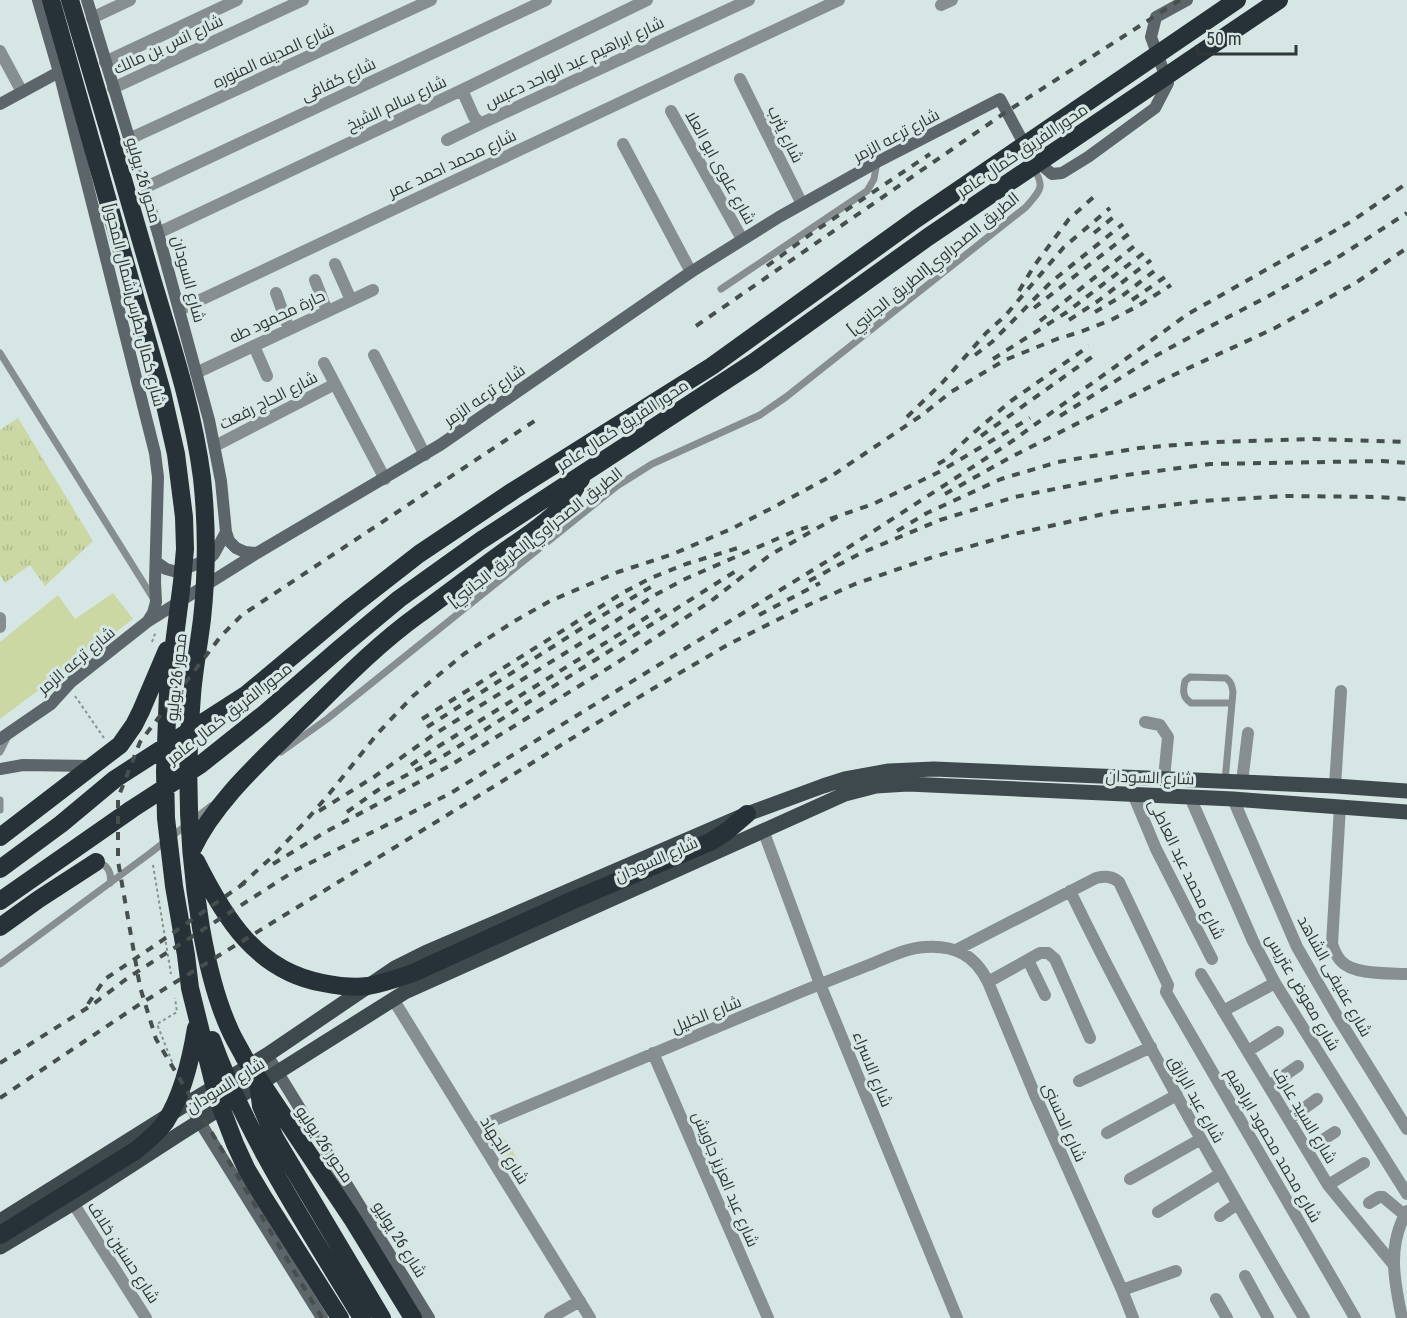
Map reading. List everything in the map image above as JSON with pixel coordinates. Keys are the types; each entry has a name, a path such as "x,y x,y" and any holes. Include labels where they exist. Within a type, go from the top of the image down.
{"highway":[{"name":"محور 26 يوليو","path":"51,0 162,392 176,454 184,549 168,692 166,818 190,988 217,1097 235,1144 257,1187 339,1318"},
{"name":"محور 26 يوليو","path":"70,0 189,376 205,513 205,581 192,692 188,770 191,852 199,917 214,986 229,1029 257,1077 353,1220 413,1318"},
{"name":"محور الفريق كمال عامر","path":"0,869 61,824 115,779 247,694 351,607 419,554 522,485 712,366 916,219 1237,0"},
{"name":"محور الفريق كمال عامر","path":"0,901 200,765 264,714 399,599 586,471 754,362 928,237 1279,0"},
{"path":"586,471 557,512 412,619 381,644 333,690 251,771 210,819 191,852 227,917 254,949 268,960 291,974 313,982 341,987 367,986 413,973 573,900 711,842 734,827 747,814"},
{"path":"0,837 120,745 141,711 175,632"},
{"path":"0,927 96,862"},
{"path":"186,956 219,1058 246,1120 362,1318"},
{"path":"0,1235 135,1151 153,1137 165,1121 179,1091 189,1064 197,1020"},
{"path":"257,1077 261,1106 275,1138 382,1318"}],"main road":[{"name":"شارع السودان","path":"0,1221 267,1055 395,968 747,814 845,779 889,771 934,769 1407,791"},
{"name":"شارع السودان","path":"0,1247 417,986 845,794 868,788 908,784 1190,796 1407,812"}],"street":[{"name":"شارع كمال بطرس[شمال المحور]","path":"38,0 59,72 154,453 158,477 156,602 147,622"},
{"name":"شارع السودان","path":"87,0 179,310 189,376 209,420 221,481 226,532"},
{"path":"92,18 130,0"},
{"path":"105,62 237,0"},
{"name":"شارع انس بن مالك","path":"113,88 303,0"},
{"name":"شارع المدينه المنوره","path":"129,139 431,0"},
{"name":"شارع كفافى","path":"144,188 546,0"},
{"name":"شارع سالم الشيخ","path":"158,233 647,0"},
{"name":"شارع ابراهيم عبد الواحد دعبس","path":"462,90 474,117 482,123 749,0"},
{"name":"شارع محمد احمد عمر","path":"179,310 839,0"},
{"path":"1000,99 1032,157 1052,174 1062,174 1155,108 1168,83 1151,37 1156,17 1187,0"},
{"path":"0,51 22,92"},
{"path":"0,104 59,72"},
{"name":"شارع يثرب","path":"740,79 802,204"},
{"name":"شارع ترعه الزمر","path":"4,736 51,704 68,685 147,622 454,436 742,239 877,162 1000,99"},
{"name":"شارع علوى ابو العلا","path":"671,111 742,239"},
{"path":"447,140 482,123"},
{"path":"623,144 691,272"},
{"path":"342,270 351,300"},
{"path":"315,280 327,311"},
{"name":"حارة محمود طه","path":"189,376 373,291"},
{"path":"276,293 290,329"},
{"path":"254,346 267,376"},
{"path":"375,355 424,455"},
{"path":"324,363 385,479"},
{"name":"شارع الحاج رفعت","path":"215,446 335,384"},
{"path":"156,562 166,569 177,572 209,559 226,532"},
{"path":"226,532 229,541 236,548 257,554"},
{"path":"0,618 0,627"},
{"path":"1335,786 1341,691"},
{"path":"1145,722 1160,725 1168,737 1164,778"},
{"path":"1242,782 1248,733"},
{"path":"0,769 23,765 92,766"},
{"name":"شارع محمد عبد العاطى","path":"1133,794 1156,849 1212,959"},
{"name":"شارع معوض عتريس","path":"1190,796 1253,941 1275,983 1407,1194"},
{"name":"شارع عفيفى الشاهد","path":"1233,799 1297,947 1336,1016 1407,1129"},
{"path":"1340,806 1332,944 1335,954 1350,968 1407,974"},
{"name":"شارع الاسراء","path":"763,830 820,984 957,1318"},
{"name":"شارع محمد محمود ابراهيم","path":"956,950 1096,878 1103,876 1119,882 1163,975 1168,989 1166,992 1355,1318"},
{"name":"شارع عبد الرازق","path":"1070,891 1107,967 1220,1174 1304,1318"},
{"name":"شارع الخليل","path":"472,1129 820,984 908,950 937,947 956,950"},
{"name":"شارع الحسنى","path":"956,950 975,962 988,982 1133,1318"},
{"path":"988,982 1044,952 1052,955 1090,1038"},
{"path":"1029,960 1045,995"},
{"name":"شارع السيد عارف","path":"1202,974 1328,1185 1393,1264"},
{"path":"1223,1011 1275,983"},
{"name":"شارع الجهاد","path":"393,999 590,1318"},
{"path":"1248,1051 1278,1032"},
{"path":"1079,1082 1151,1047"},
{"name":"شارع عبد العزيز جاويش","path":"653,1053 768,1318"},
{"name":"شارع 26 يوليو","path":"267,1055 429,1318"},
{"path":"1269,1086 1298,1066"},
{"path":"1107,1132 1177,1095"},
{"path":"1288,1119 1317,1099"},
{"path":"188,1103 322,1318"},
{"path":"1307,1150 1335,1132"},
{"path":"1131,1179 1201,1139"},
{"path":"1328,1185 1364,1163"},
{"path":"1158,1212 1220,1174"},
{"path":"1369,1203 1383,1197 1406,1214 1396,1239 1393,1264 1402,1318"},
{"name":"شارع حسنين خلاف","path":"73,1203 146,1318"},
{"path":"1220,1216 1237,1204"},
{"path":"1122,1290 1176,1271"},
{"path":"1245,1276 1269,1318"},
{"path":"1216,1299 1227,1318"},
{"path":"550,1318 580,1301"}],"lane":[{"name":"الطريق الصحراوي[الطريق الجانبي]","path":"151,857 175,834 285,748 327,719 617,486 652,464 760,415 772,407 1026,207 1039,191 1041,180 1000,109 998,104 1000,99"},
{"path":"721,289 867,191 874,179 877,162"},
{"path":"0,352 156,602"},
{"path":"1225,781 1232,703 1230,681 1226,678 1190,677 1185,681 1183,695 1191,703 1232,703"},
{"path":"0,752 4,736"},
{"path":"0,800 0,810"},
{"path":"0,964 110,883 151,857"},
{"path":"96,862 105,865 109,870 110,883"}],"path":[{"path":"68,685 107,742"},
{"path":"151,857 172,980"},
{"path":"158,1024 177,1012 174,990"}],"green space":[{"path":"18,418 93,541 45,586 30,565 5,583 0,575 0,430"},
{"path":"113,593 133,619 0,719 0,642 58,595 75,619"},
{"path":"496,1127 514,1153 524,1173 515,1180 503,1163 493,1139 491,1133"}],"railway":[{"path":"696,326 1006,112 1180,0"},
{"path":"767,266 930,154"},
{"path":"0,1063 296,870 451,793 829,560 1008,444 1188,314 1352,221 1407,183"},
{"path":"1019,291 1034,266 1069,219 1098,193"},
{"path":"907,417 1005,316 1064,247 1110,208"},
{"path":"1060,416 1157,355 1340,256 1407,213"},
{"path":"1094,233 1116,215"},
{"path":"975,355 992,342 1051,282 1123,224"},
{"path":"1034,308 1130,233"},
{"path":"1040,321 1138,243"},
{"path":"945,494 1011,457 1167,378 1275,328 1357,282 1407,248"},
{"path":"993,359 1067,312 1145,252"},
{"path":"1069,320 1151,260"},
{"path":"1095,312 1122,296 1158,268"},
{"path":"1132,300 1165,277"},
{"path":"240,886 304,823 378,733 413,696 464,654 513,622 550,601 618,572 673,554 731,529 833,475 922,415 951,392 1005,360 1111,320 1171,285"},
{"path":"938,464 1011,401 1089,346"},
{"path":"981,436 1096,354"},
{"path":"322,1318 156,1039 140,987 118,861 118,798 140,742 221,636 242,615 539,418"},
{"path":"830,519 873,504 939,472 1030,418"},
{"path":"897,531 927,513 1001,479 1058,462 1139,448 1214,442 1313,439 1407,442"},
{"path":"809,581 859,554 940,520 1015,497 1119,476 1210,464 1382,461 1407,463"},
{"path":"0,1098 140,1004 649,691 729,644 855,584 933,557 1014,534 1113,512 1202,501 1286,496 1407,499"},
{"path":"273,864 327,831 451,765 618,662 711,601 770,555 837,517"},
{"path":"319,811 374,777 433,735 655,595 685,579 808,527"},
{"path":"422,719 624,592 686,564 741,547"},
{"path":"347,812 378,790 445,755 739,569"},
{"path":"759,615 820,583"},
{"path":"427,727 593,621 654,585"},
{"path":"411,765 660,609"},
{"path":"88,1004 105,979 246,882"}]}
